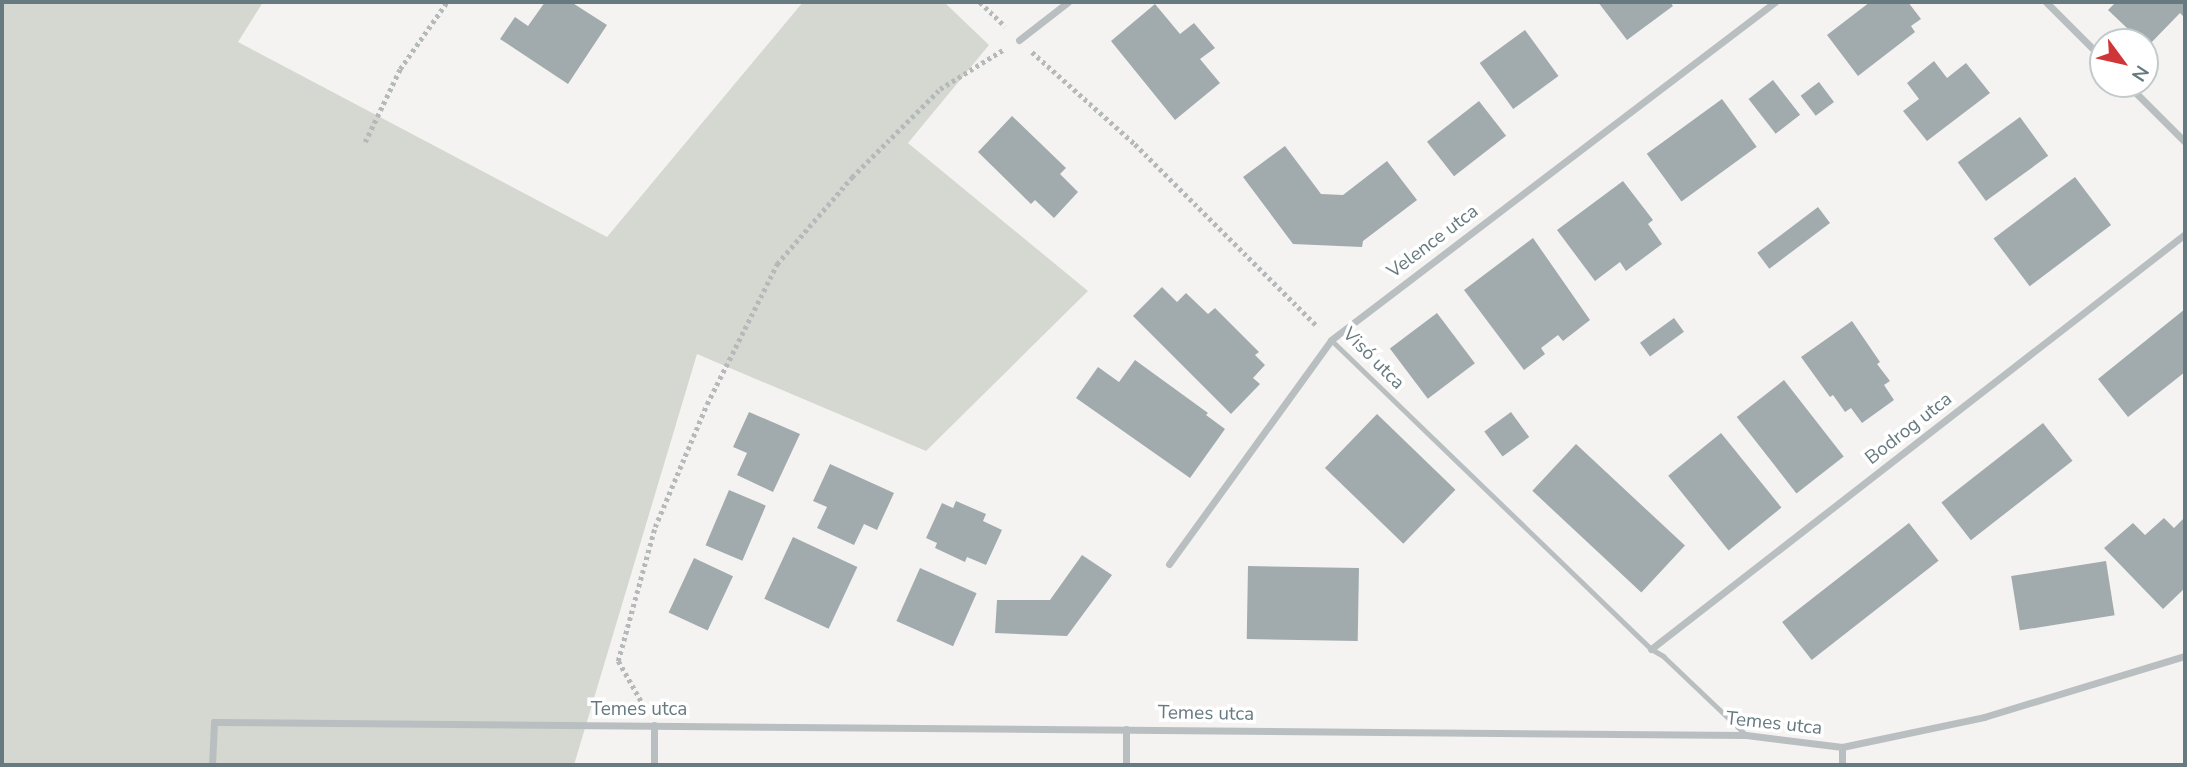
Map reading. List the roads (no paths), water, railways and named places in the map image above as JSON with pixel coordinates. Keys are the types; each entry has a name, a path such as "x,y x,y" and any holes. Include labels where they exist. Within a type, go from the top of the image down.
{"street":[{"path":"1019,40 1068,2"},
{"name":"Velence utca","path":"1169,564 1331,340 1775,2"},
{"path":"2046,2 2089,45"},
{"path":"2141,98 2185,142"},
{"name":"Bodrog utca","path":"1651,649 2185,234"},
{"name":"Temes utca","path":"212,765 214,722 1746,735 1842,747 1984,717 2185,656"},
{"path":"654,726 654,765"},
{"path":"1126,729 1126,765"},
{"path":"1842,747 1842,765"}],"lane":[{"name":"Visó utca","path":"1331,340 1651,649 1663,656 1746,735"}]}
